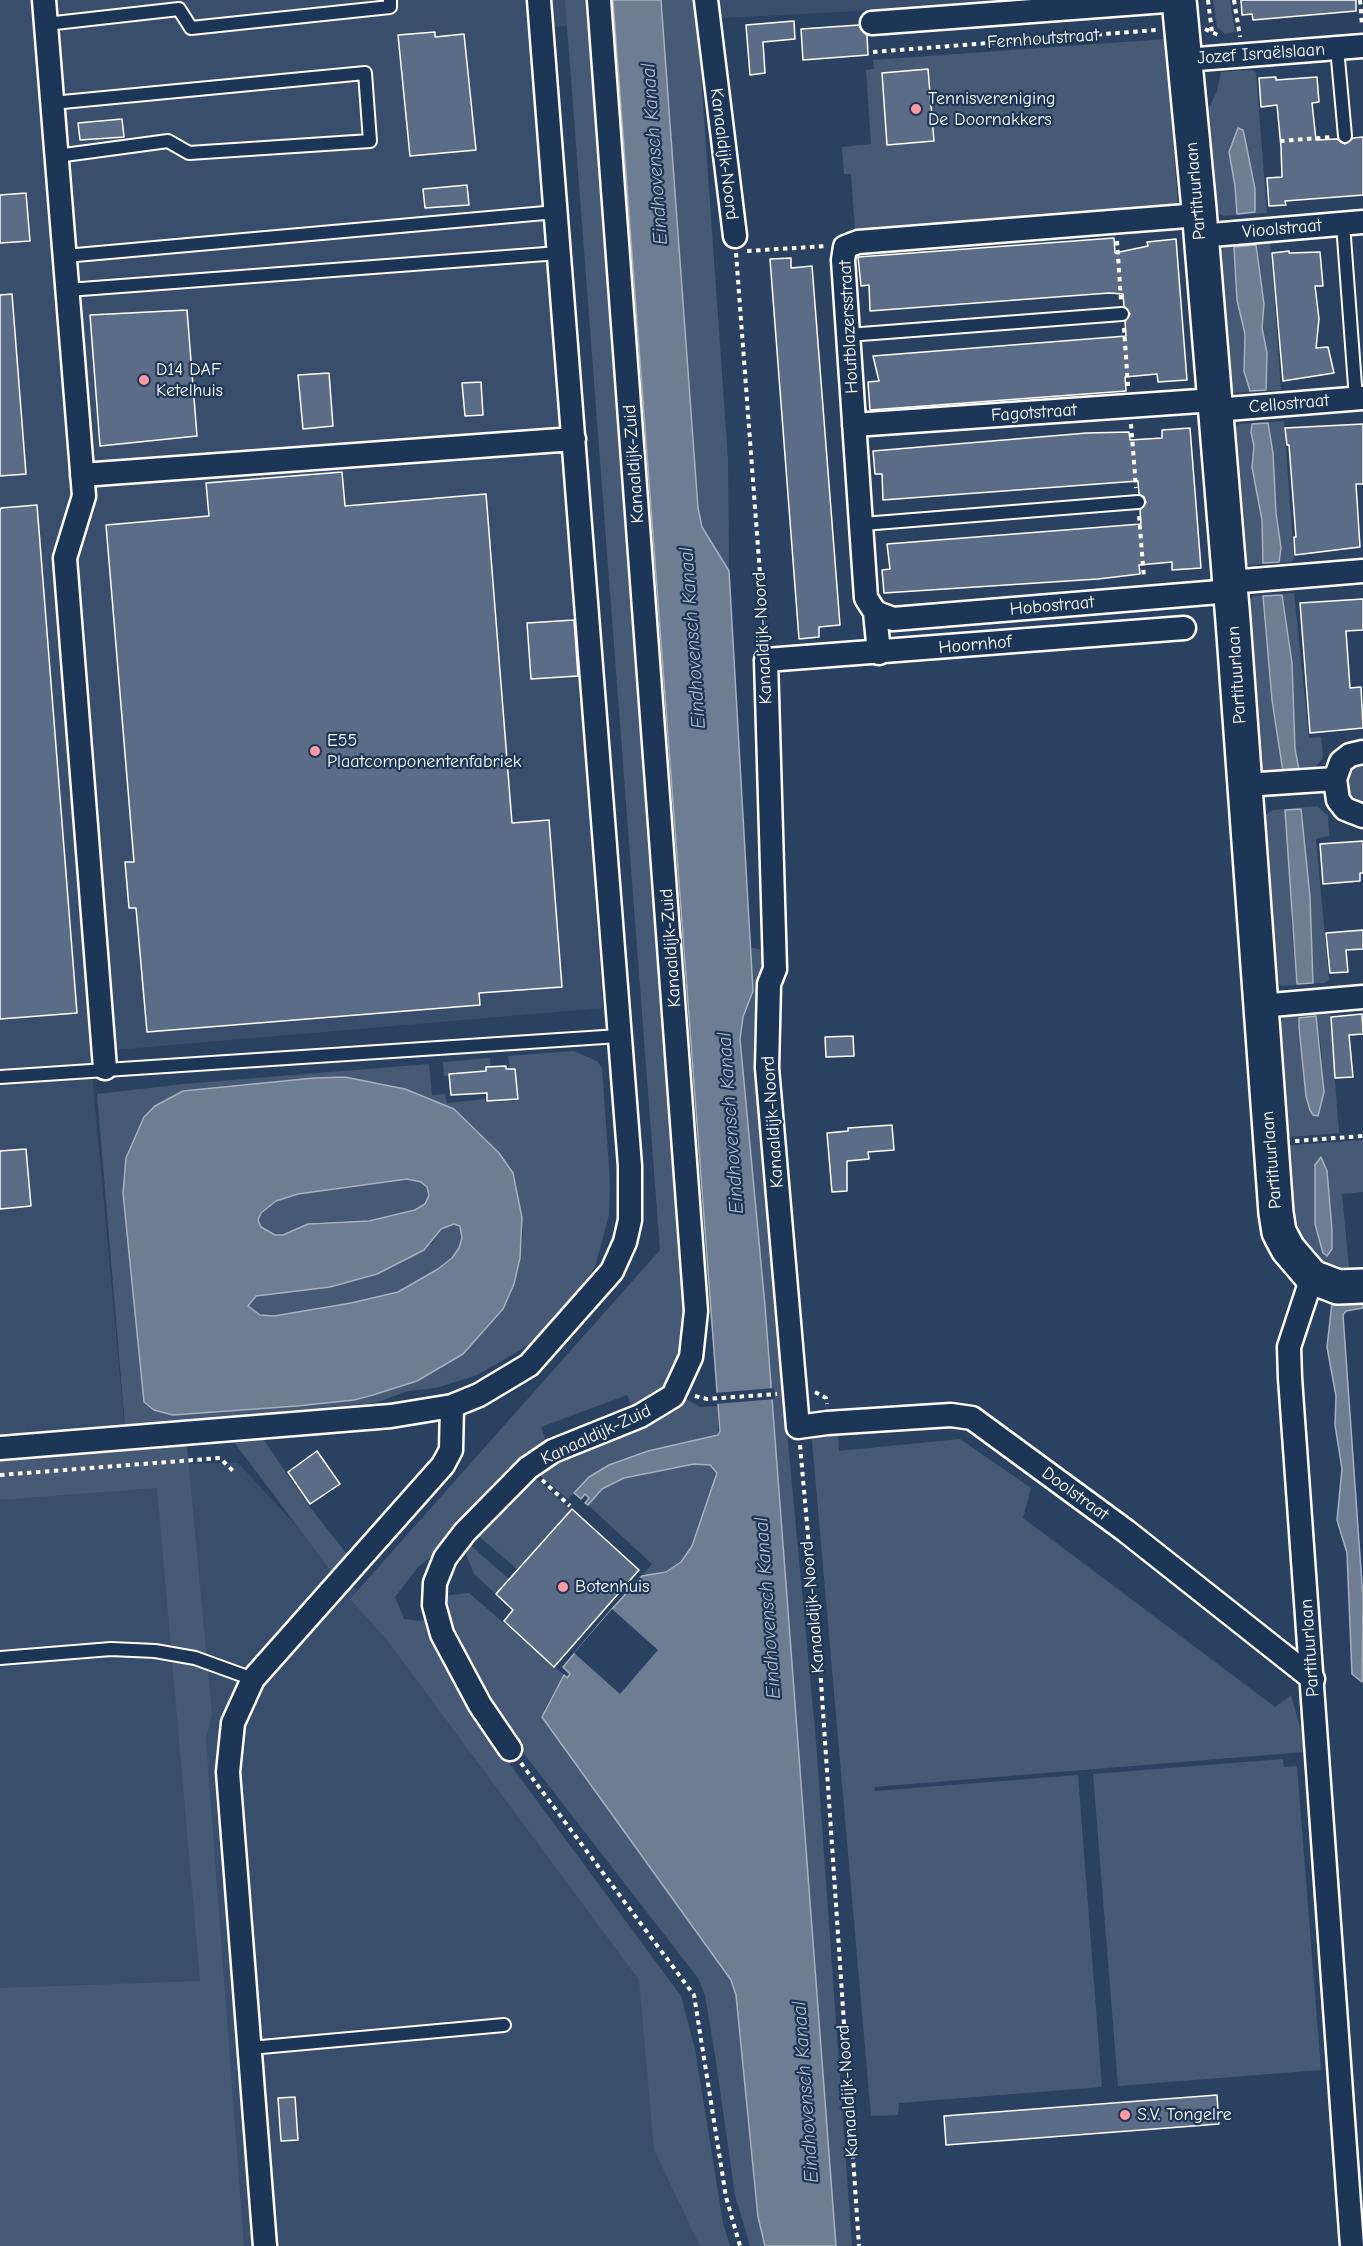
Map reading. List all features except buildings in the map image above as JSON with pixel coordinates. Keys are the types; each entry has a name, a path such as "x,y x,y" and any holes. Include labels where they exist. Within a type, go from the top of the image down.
{"street":[{"path":"44,0 84,496 65,558 105,1068"},
{"path":"0,1448 392,1416 452,1406 479,1395 529,1365 612,1271 625,1242 631,1202 539,0"},
{"name":"Kanaaldijk-Zuid","path":"510,1749 480,1705 442,1634 434,1605 435,1583 445,1558 465,1532 528,1468 553,1451 640,1416 673,1396 691,1357 696,1311 599,0"},
{"name":"Kanaaldijk-Noord","path":"706,0 735,244"},
{"name":"Fernhoutstraat","path":"872,22 1188,15"},
{"name":"Partituurlaan","path":"1188,15 1185,60 1230,587 1270,1143 1280,1232 1288,1249 1312,1277 1289,1347 1313,1679 1353,2102 1352,2246"},
{"name":"Jozef Israëlslaan","path":"1185,60 1363,46"},
{"name":"Vioolstraat","path":"1200,226 1353,223"},
{"name":"Houtblazersstraat","path":"879,653 875,612 867,598 843,260 845,247 858,242 1200,226"},
{"name":"Cellostraat","path":"1215,405 1359,399"},
{"name":"Fagotstraat","path":"854,425 1215,405"},
{"path":"82,475 574,439"},
{"path":"1230,587 1363,571"},
{"name":"Hobostraat","path":"875,612 893,619 1230,587"},
{"name":"Hoornhof","path":"766,660 879,653 1184,627"},
{"name":"Kanaaldijk-Noord","path":"766,660 775,969 769,984 767,1068 798,1427"},
{"path":"1363,752 1350,755 1341,762 1335,785 1345,809 1363,816"},
{"path":"1245,792 1335,785"},
{"path":"1260,1006 1363,997"},
{"path":"1312,1277 1338,1287 1363,1286"},
{"path":"265,2246 228,1772 233,1723 253,1679 443,1465 451,1450 452,1406"},
{"name":"Doolstraat","path":"798,1427 951,1415 972,1418 1126,1531 1313,1679"}],"lane":[{"path":"46,24 179,9 191,28 390,7 390,0"},
{"name":"Jozef Israëlslaan","path":"1337,48 1345,136"},
{"path":"52,103 365,73 370,141 189,153 168,141 57,156"},
{"path":"65,256 556,212"},
{"path":"1353,223 1359,399"},
{"path":"68,290 559,253"},
{"path":"848,335 1122,314"},
{"path":"863,524 1138,502"},
{"path":"0,1077 105,1068 619,1036"},
{"path":"0,1658 111,1649 155,1651 195,1658 253,1679"},
{"path":"249,2048 504,2025"}],"path":[{"path":"1188,15 1208,0"},
{"path":"1234,0 1243,56"},
{"path":"1360,0 1363,35"},
{"name":"Fernhoutstraat","path":"873,52 1188,15"},
{"path":"1280,141 1345,136"},
{"path":"735,244 845,247"},
{"name":"Kanaaldijk-Noord","path":"735,244 766,660"},
{"path":"1270,1143 1363,1136"},
{"path":"713,1398 776,1394"},
{"name":"Kanaaldijk-Noord","path":"798,1427 821,1694 859,2246"},
{"path":"0,1475 220,1458 235,1473"},
{"path":"528,1468 570,1506"},
{"path":"510,1749 694,1995 705,2052 726,2197 740,2246"}],"shaded area":[{"path":"0,0 1069,0 531,28 603,1008 90,1052 128,1464 238,1463 378,1614 661,1999 724,2246 0,2246"},
{"path":"565,0 592,0 689,1274 686,1343 664,1394 633,1411 627,1395 541,1427 547,1445 438,1552 419,1566 395,1597 404,1619 421,1621 431,1617 504,1756 681,1996 695,2049 723,2223 730,2246 700,2246 654,2150 639,1980 387,1640 350,1599 660,1250"},
{"path":"661,0 693,0 700,61 728,459 729,571 702,527 698,508"},
{"path":"1213,0 1230,0 1235,32 1225,34 1217,27"},
{"path":"1166,39 1178,207 855,230 851,174 844,174 842,147 871,144 866,70 874,69 873,60"},
{"path":"1252,70 1256,73 1267,213 1223,216 1215,211 1201,125 1217,91 1221,72","holes":["1238,128 1235,186 1229,152"]},
{"path":"1270,243 1281,390 1235,393 1229,389 1218,254 1225,247","holes":["1256,245 1264,304 1262,328 1266,390 1250,387 1244,371 1245,334 1236,285 1235,247"]},
{"path":"1284,421 1294,559 1291,562 1247,565 1244,563 1231,431 1239,424","holes":["1268,429 1275,486 1279,562 1263,563 1262,520 1252,456 1254,446"]},
{"path":"1294,593 1309,738 1321,737 1323,757 1313,771 1265,773 1259,769 1245,602 1254,596","holes":["1263,607 1285,608 1285,632 1293,680 1297,762 1283,771 1272,700"]},
{"path":"1363,759 1363,807 1352,801 1346,792 1347,772"},
{"path":"1317,806 1328,816 1329,836 1316,839 1329,980 1324,983 1282,986 1274,981 1263,817 1273,810","holes":["1301,809 1310,897 1313,982 1296,980 1285,811"]},
{"path":"750,947 763,950 764,983 758,1070 783,1389 816,1741 852,2246 836,2246 765,1306 740,1039 743,1018 753,991"},
{"path":"1330,1014 1339,1133 1279,1138 1278,1023 1285,1017","holes":["1299,1018 1317,1021 1324,1092 1313,1115 1306,1096"]},
{"path":"574,1051 597,1061 602,1068 610,1183 609,1215 595,1267 573,1297 534,1342 477,1375 436,1388 408,1391 375,1403 125,1426 97,1094 183,1084 429,1064 432,1095 445,1094 447,1103 485,1099 485,1102 516,1101 514,1070 510,1069 508,1056","holes":["377,1082 429,1098 522,1218 523,1234 520,1258 417,1381 354,1400 131,1254 123,1193 126,1158"]},
{"path":"490,1058 491,1072 444,1076 443,1062"},
{"path":"1363,1140 1363,1192 1342,1194 1350,1278 1339,1275 1296,1246 1279,1146"},
{"path":"407,1178 421,1182 427,1187 429,1195 425,1204 415,1210 369,1221 318,1222 283,1235 275,1235 261,1227 258,1220 261,1213 276,1201 298,1194"},
{"path":"454,1224 460,1226 462,1238 452,1258 438,1269 398,1292 351,1303 274,1316 260,1315 248,1306 256,1296 330,1287 377,1274 432,1243 441,1229"},
{"path":"686,1399 700,1407 718,1406 718,1435 648,1451 609,1465 589,1477 568,1499 537,1473 547,1461"},
{"path":"811,1429 838,1429 839,1451 960,1439 1031,1488 1023,1518 1275,1707 1291,1695 1305,1745 1304,1752 874,1787 875,1791 1078,1775 1102,2087 899,2103 898,2115 871,2116"},
{"path":"263,1439 309,1506 350,1558 334,1575 234,1442"},
{"path":"187,1446 212,1715 206,1739 244,2246 0,2246 0,1988 200,1981 157,1488 0,1500 0,1461"},
{"path":"694,1464 711,1465 718,1473 692,1546 680,1562 666,1572 642,1576 652,1564 588,1505 602,1489 624,1478"},
{"path":"531,1474 571,1510 518,1570 475,1533"},
{"path":"469,1544 509,1579 496,1594 474,1574 465,1552"},
{"path":"469,1593 564,1675 544,1710 731,1980 736,1995 758,2217 765,2246 750,2246 735,2195 705,1995 698,1978 514,1741 450,1635 442,1596"},
{"path":"1283,1759 1284,1767 1297,1766 1321,2070 1118,2086 1093,1774"}],"water":[{"name":"Eindhovensch Kanaal","path":"613,0 661,0 698,508 702,527 729,571 753,991 743,1017 740,1039 765,1306 836,2246 765,2246 758,2217 736,1995 731,1980 542,1717 564,1675 567,1678 570,1674 563,1667 612,1609 642,1576 666,1572 681,1562 692,1546 717,1473 710,1465 694,1464 624,1478 602,1489 588,1505 585,1503 589,1498 585,1494 581,1499 574,1493 589,1477 609,1465 648,1451 718,1435 720,1431"},
{"path":"1238,128 1243,130 1245,139 1255,189 1255,212 1237,214 1229,152"},
{"path":"1256,245 1264,304 1262,328 1267,353 1266,390 1250,391 1244,371 1245,334 1237,300 1234,247"},
{"path":"1268,423 1273,453 1276,513 1281,548 1279,562 1263,563 1262,520 1252,467 1254,446 1251,432 1252,424"},
{"path":"1282,595 1292,663 1295,749 1299,770 1283,772 1272,700 1263,596"},
{"path":"1301,809 1310,897 1313,983 1297,984 1285,810"},
{"path":"1316,1016 1324,1092 1318,1116 1313,1115 1310,1110 1306,1096 1299,1027 1299,1018"},
{"path":"345,1077 405,1089 454,1109 499,1153 513,1173 522,1218 520,1258 514,1284 503,1309 463,1354 417,1381 373,1395 354,1400 297,1406 173,1415 154,1410 144,1402 123,1193 126,1158 144,1117 155,1106 183,1091","holes":["407,1179 421,1182 427,1187 429,1195 425,1204 415,1210 369,1221 308,1224 283,1235 275,1235 261,1227 258,1220 261,1213 276,1201 298,1194","454,1224 460,1226 462,1238 452,1258 438,1269 398,1292 351,1303 274,1316 260,1315 248,1306 256,1296 330,1287 377,1274 424,1250 441,1229"]},
{"path":"1321,1157 1327,1171 1332,1230 1332,1249 1327,1256 1323,1253 1315,1224 1315,1165"},
{"path":"1363,1301 1363,1308 1346,1311 1343,1315 1363,1599 1362,1682 1352,1674 1347,1553 1337,1520 1342,1469 1335,1425 1336,1396 1327,1347 1332,1303"}],"pier":[{"path":"774,1388 775,1399 715,1404 714,1393"},
{"path":"612,1609 658,1650 620,1694 574,1653"}],"place":[{"name":"Tennisvereniging De Doornakkers","path":"916,109"},
{"name":"D14 DAF Ketelhuis","path":"144,380"},
{"name":"E55 Plaatcomponentenfabriek","path":"315,751"},
{"name":"Botenhuis","path":"563,1587"},
{"name":"S.V. Tongelre","path":"1125,2115"}]}
